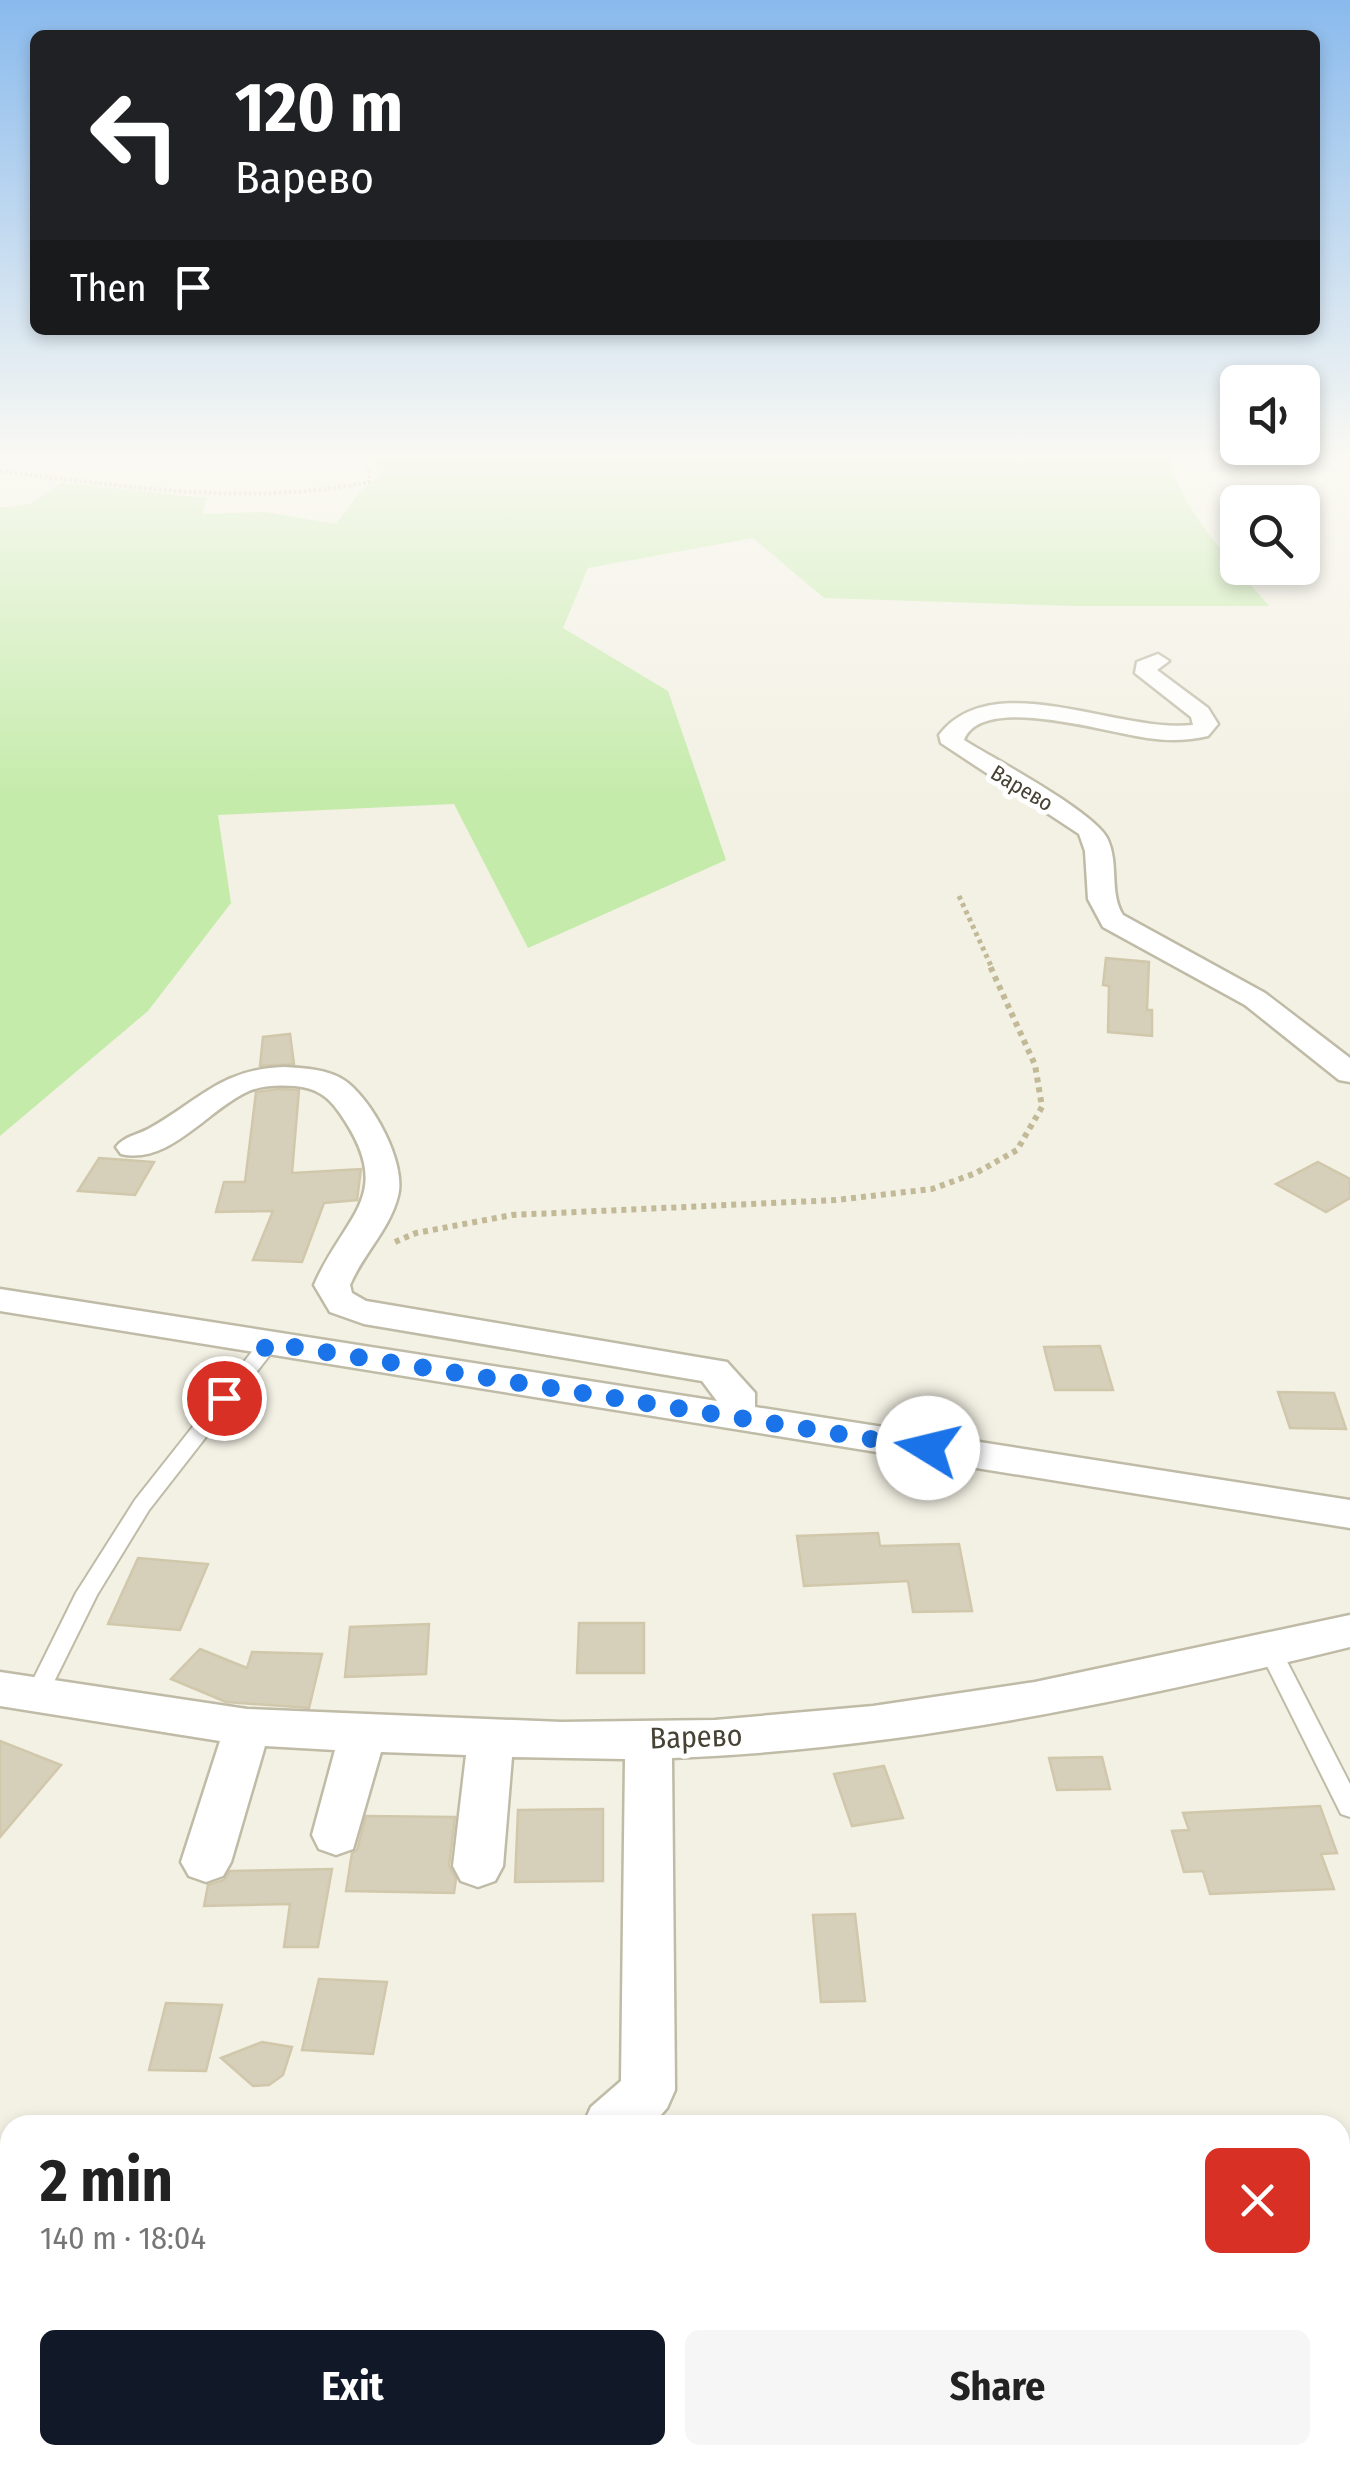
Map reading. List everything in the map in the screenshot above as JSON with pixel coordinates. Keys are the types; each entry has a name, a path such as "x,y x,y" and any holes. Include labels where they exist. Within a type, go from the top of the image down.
{"street":[{"name":"Варево","path":"1158,661 1145,667 1146,673 1200,712 1206,724 1200,731 1163,735 1048,712 1008,712 964,722 951,735 953,743 1089,830 1099,846 1098,887 1103,908 1113,921 1255,999 1350,1073"},
{"path":"133,1147 147,1144 180,1125 241,1082 304,1078 326,1082 338,1090 368,1134 384,1176 378,1206 335,1277 333,1293 354,1310 714,1371 736,1393 736,1417"},
{"path":"0,1300 1350,1514"},
{"name":"Варево","path":"18,1692 246,1727 650,1738 790,1733 915,1718 1350,1631"},
{"path":"206,1862 246,1727"},
{"path":"336,1834 363,1733"},
{"path":"478,1866 491,1736"},
{"path":"626,2115 648,2090 650,1738"}],"lane":[{"name":"Варево","path":"18,1692 142,1505 269,1343"},
{"path":"1270,1650 1350,1807"}],"path":[{"path":"344,1264 416,1233 512,1215 836,1200 932,1189 976,1173 1017,1150 1042,1106 1035,1065 960,896"}],"green space":[{"path":"0,569 588,569 563,628 668,691 726,860 528,948 454,804 218,815 231,903 148,1011 0,1136"},
{"path":"790,569 1220,569 1220,585 1251,585 1269,606 1074,606 824,598"}],"building":[{"path":"1106,958 1149,962 1147,1010 1152,1010 1152,1036 1108,1032 1109,986 1103,985"},
{"path":"290,1034 294,1064 260,1066 263,1037"},
{"path":"299,1090 292,1173 361,1169 357,1200 324,1203 302,1262 253,1260 273,1211 216,1212 224,1182 245,1182 256,1092"},
{"path":"99,1158 154,1162 135,1195 78,1191"},
{"path":"1318,1162 1350,1179 1350,1198 1326,1212 1276,1184"},
{"path":"1100,1346 1113,1390 1055,1390 1044,1347"},
{"path":"1278,1392 1334,1393 1346,1429 1290,1428"},
{"path":"878,1533 880,1546 959,1544 972,1611 913,1612 908,1581 804,1586 797,1536"},
{"path":"138,1558 208,1564 180,1630 108,1624"},
{"path":"579,1623 644,1623 644,1673 577,1673"},
{"path":"429,1624 426,1674 345,1677 350,1627"},
{"path":"200,1649 247,1668 252,1652 322,1654 309,1708 226,1702 171,1679"},
{"path":"0,1741 61,1765 0,1837"},
{"path":"1102,1757 1110,1789 1057,1790 1049,1758"},
{"path":"884,1766 903,1818 852,1826 834,1774"},
{"path":"1320,1806 1337,1853 1321,1854 1334,1889 1210,1894 1203,1871 1184,1872 1172,1831 1189,1830 1183,1813"},
{"path":"603,1809 603,1881 515,1882 518,1810"},
{"path":"366,1816 455,1817 449,1866 456,1879 454,1893 346,1891 352,1853 357,1850"},
{"path":"332,1869 318,1947 284,1947 290,1904 204,1906 208,1885 224,1880 230,1871"},
{"path":"855,1914 865,2001 821,2002 813,1915"},
{"path":"319,1979 387,1982 373,2054 302,2050"},
{"path":"166,2003 222,2005 206,2071 149,2070"},
{"path":"262,2042 292,2047 283,2075 269,2085 253,2086 221,2058"}],"route":[{"path":"224,1398 269,1343 928,1448"}]}
